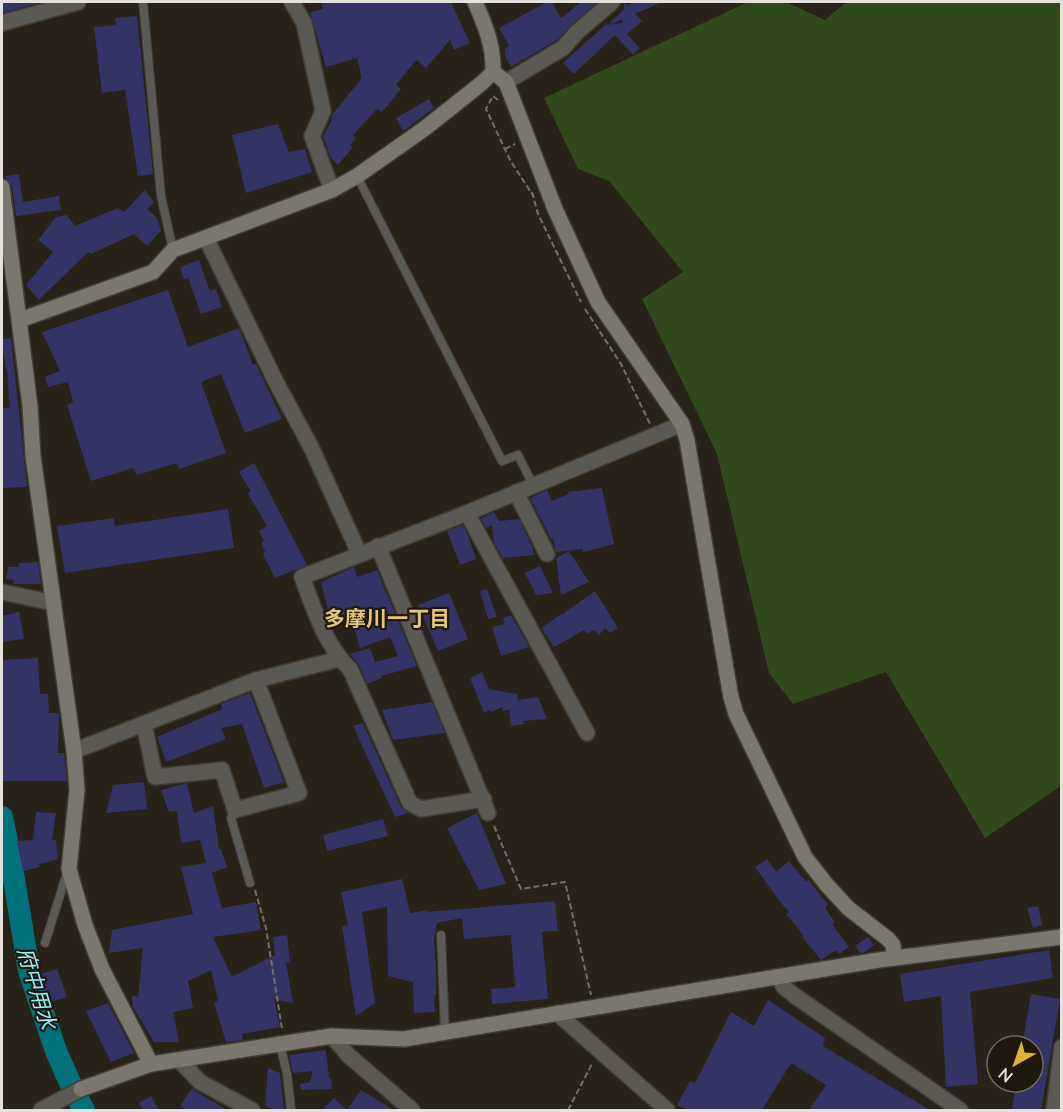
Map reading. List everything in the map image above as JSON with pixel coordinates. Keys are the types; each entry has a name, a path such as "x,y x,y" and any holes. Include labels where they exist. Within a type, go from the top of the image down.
{"street":[{"path":"2,23 78,2"},
{"path":"292,2 304,23 323,111 312,136 332,190"},
{"path":"475,2 486,27 492,50 493,72 506,82 555,209 598,302 682,424 687,440 729,688 736,714 806,857 848,908 888,939 893,945 894,958"},
{"path":"506,82 563,48 577,32 612,2"},
{"path":"20,320 153,272 173,249 332,190 357,176 454,107 493,72"},
{"path":"2,187 5,231 20,320 30,406 33,456 74,751 77,790 69,869 85,925 102,969 150,1064"},
{"path":"206,238 276,382 311,447 360,553"},
{"path":"378,546 486,806 421,809 410,803 350,669 339,659 321,626 302,577 360,553 378,546 466,513 682,424"},
{"path":"516,492 547,555"},
{"path":"466,513 587,733"},
{"path":"2,592 54,603"},
{"path":"74,751 256,680 339,659"},
{"path":"144,724 154,777 222,770 235,810 298,793 256,680"},
{"path":"41,1110 81,1089 150,1064 332,1036 404,1039 894,958 1062,937"},
{"path":"779,978 784,987 795,996 960,1110"},
{"path":"557,1013 667,1110"},
{"path":"332,1036 348,1055 412,1110"},
{"path":"1054,1110 1062,1047"},
{"path":"179,1060 200,1082 252,1110"}],"lane":[{"path":"142,2 161,196 173,249"},
{"path":"357,176 502,461 518,455 533,485"},
{"path":"235,810 231,818 250,884"},
{"path":"45,943 69,869"},
{"path":"441,935 445,1032"},
{"path":"282,1044 291,1110"}],"path":[{"path":"494,96 486,109 505,149 534,197"},
{"path":"505,149 515,144"},
{"path":"486,806 521,889 565,882 594,1008"},
{"path":"250,884 254,889 266,928 282,1044"},
{"path":"568,1110 599,1051"}],"green space":[{"path":"748,2 786,2 825,20 846,2 1061,2 1061,786 985,838 886,672 793,704 769,673 717,454 642,299 683,272 609,181 578,169 544,98"}],"building":[{"path":"43,2 2,13 2,3"},
{"path":"321,2 451,2 470,43 454,50 450,40 426,68 416,60 396,85 401,89 382,112 377,109 353,135 356,138 350,145 353,147 338,165 331,158 323,136 331,122 332,115 362,78 357,58 326,67 310,12 323,9"},
{"path":"547,2 552,2 561,18 581,2 598,2 557,40 511,67 504,53 506,52 504,49 509,46 499,28"},
{"path":"624,2 628,6 633,2 662,2 635,14 642,21 627,34 640,48 633,55 615,35 574,74 563,63 605,25 622,23 623,19 611,24 610,22 624,10"},
{"path":"137,16 153,174 138,176 125,90 102,93 94,27 116,25 115,18"},
{"path":"429,99 434,108 403,131 396,118"},
{"path":"278,124 289,152 305,149 312,172 246,193 232,135"},
{"path":"19,174 23,202 59,196 61,210 16,216 12,186 5,176"},
{"path":"145,190 154,202 147,209 157,218 161,231 147,246 134,234 91,254 88,252 39,300 26,285 53,252 38,240 56,217 67,215 75,226 118,208 124,212"},
{"path":"199,260 210,291 216,289 222,307 201,314 188,278 184,279 180,267"},
{"path":"168,290 188,347 239,328 253,365 256,364 282,419 245,433 221,374 201,382 226,453 179,469 177,463 137,475 133,468 91,481 67,405 73,402 68,382 48,387 45,377 60,371 42,332"},
{"path":"11,338 27,487 2,488 2,408 10,408 2,339"},
{"path":"254,463 307,565 275,578 263,555 265,551 261,543 264,541 259,531 267,526 248,494 250,490 239,472"},
{"path":"602,488 614,544 583,552 582,549 556,552 553,538 551,539 530,498 547,490 552,501 568,492"},
{"path":"228,509 234,548 65,573 57,526 114,518 115,526"},
{"path":"494,512 499,521 519,519 534,555 503,558 494,543 492,525 486,528 481,518"},
{"path":"463,525 476,559 460,565 447,531"},
{"path":"569,551 589,582 561,595 556,558"},
{"path":"38,562 41,584 13,584 15,580 6,579 8,567 19,567 19,563"},
{"path":"540,566 553,593 536,595 525,573"},
{"path":"354,567 357,577 377,570 417,666 381,676 382,678 367,684 359,665 350,654 370,648 375,662 398,656 390,637 360,648 351,616 331,623 321,582"},
{"path":"487,589 497,617 488,619 480,591"},
{"path":"595,591 618,628 610,633 605,628 599,635 594,630 587,634 584,630 554,647 541,628 563,613 564,615"},
{"path":"449,593 468,639 438,651 418,605"},
{"path":"19,612 24,639 2,642 2,616"},
{"path":"511,615 529,647 501,656 492,627 504,624 503,618"},
{"path":"38,658 40,694 48,694 49,713 59,713 58,753 64,753 67,781 3,781 2,660"},
{"path":"482,672 489,689 517,694 518,700 538,697 547,719 523,721 524,724 511,726 509,710 503,711 502,707 484,713 470,678"},
{"path":"250,693 284,782 264,788 242,724 221,728 226,739 166,762 157,737 222,709 221,704"},
{"path":"432,702 445,733 393,740 382,710"},
{"path":"363,723 401,807 408,813 395,817 353,726"},
{"path":"144,782 147,809 106,813 113,785"},
{"path":"187,783 194,813 213,806 219,849 221,849 227,867 212,873 222,908 256,902 261,930 213,937 232,977 275,955 273,937 287,935 290,963 286,963 293,1003 274,999 280,1027 242,1034 243,1040 226,1042 214,1003 218,1000 211,970 188,981 193,1008 173,1012 179,1042 154,1042 133,1007 132,996 138,997 143,948 109,953 112,930 193,914 181,867 206,863 200,840 181,843 177,811 169,812 161,790"},
{"path":"36,812 56,813 52,840 56,840 58,859 23,871 17,841 33,840"},
{"path":"477,813 506,884 479,890 447,828"},
{"path":"383,819 388,836 327,851 323,835"},
{"path":"767,859 776,872 789,861 806,882 808,879 828,905 825,908 835,922 832,924 849,947 839,954 836,950 821,960 802,937 804,936 786,914 789,912 755,867"},
{"path":"402,879 410,913 555,901 558,931 542,932 548,999 492,1004 491,989 515,987 511,935 464,939 462,918 437,923 434,940 435,1012 414,1013 413,982 388,976 387,907 362,912 375,1003 356,1016 342,926 348,925 341,892"},
{"path":"1038,906 1042,925 1033,928 1027,908"},
{"path":"868,937 874,945 860,953 855,946"},
{"path":"1049,950 1053,978 970,992 978,1084 946,1087 941,996 904,1002 900,974"},
{"path":"57,969 67,997 50,1002 40,974"},
{"path":"1031,994 1060,999 1045,1087 1045,1034 1024,1034"},
{"path":"768,1000 825,1038 823,1046 930,1110 809,1110 826,1085 791,1063 762,1110 688,1110 677,1105 690,1081 695,1083 731,1012 754,1026"},
{"path":"108,1003 134,1053 111,1062 86,1011"},
{"path":"326,1050 332,1089 301,1090 300,1084 310,1082 313,1071 293,1073 289,1055"},
{"path":"268,1068 280,1073 284,1110 265,1106"},
{"path":"192,1088 227,1110 187,1110 180,1106"},
{"path":"361,1090 394,1110 347,1110"},
{"path":"1014,1094 1044,1094 1041,1110 1012,1110"},
{"path":"151,1096 159,1110 143,1110 139,1103"},
{"path":"334,1098 347,1110 322,1110"}],"waterway":[{"name":"府中用水","path":"2,817 29,971 56,1051 71,1085"},
{"name":"府中用水","path":"79,1101 84,1110"}],"district":[{"name":"多摩川一丁目","path":"387,617"}]}
